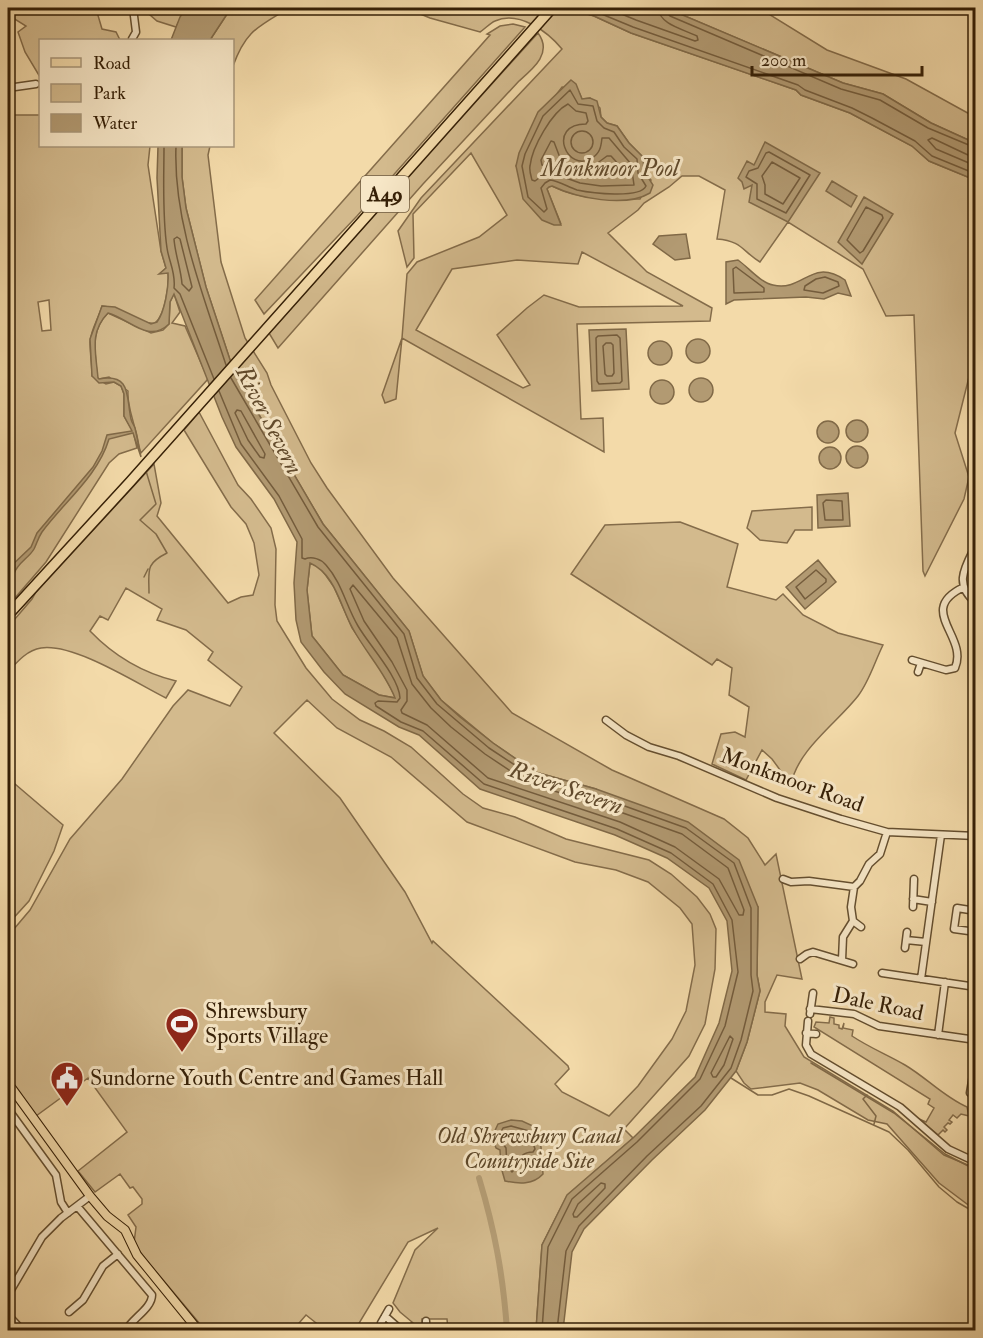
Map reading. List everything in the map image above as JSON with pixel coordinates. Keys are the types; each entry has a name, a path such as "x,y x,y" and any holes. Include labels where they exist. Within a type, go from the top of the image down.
{"highway":[{"name":"A49","path":"8,615 130,482 552,8"}],"main road":[{"path":"8,1083 90,1196 107,1216 125,1230 137,1254 198,1330"}],"street":[{"path":"132,39 136,32 133,8"},
{"path":"8,88 36,84"},
{"path":"17,88 17,96"},
{"path":"975,546 963,572 966,593 975,603"},
{"path":"912,660 953,672 956,666 957,651 946,624 943,607 950,594 964,587"},
{"path":"918,672 921,663"},
{"name":"Monkmoor Road","path":"606,720 626,735 649,747 679,756 790,802 841,819 887,832 975,836"},
{"path":"842,960 843,937 853,921 851,907 854,887 869,864 880,854 887,832"},
{"path":"921,979 941,835"},
{"path":"914,879 913,903 932,902"},
{"path":"786,883 809,881 854,887"},
{"path":"975,911 957,908 954,929 975,932"},
{"path":"853,921 861,927"},
{"path":"905,948 907,932"},
{"path":"906,940 926,942"},
{"path":"801,956 813,952 853,964"},
{"path":"882,973 975,987"},
{"name":"Dale Road","path":"938,1035 945,982"},
{"name":"Dale Road","path":"813,993 809,1015 854,1014 879,1026 975,1040"},
{"path":"809,1015 806,1045 811,1054 900,1107 948,1149 975,1162"},
{"path":"806,1033 816,1034"},
{"path":"970,1093 975,1057"},
{"path":"8,1109 56,1175 61,1202 68,1213"},
{"path":"8,1295 42,1237 90,1196"},
{"path":"77,1206 152,1295 153,1299 147,1308 130,1323 126,1330"},
{"path":"69,1312 83,1300 103,1266 118,1254"},
{"path":"381,1323 389,1309"},
{"path":"8,1315 21,1330"},
{"path":"385,1316 401,1330"},
{"path":"426,1321 426,1330"}],"green space":[{"path":"10,8 105,8 97,12 102,29 116,32 120,39 39,39 39,75 25,52 18,32 26,26 13,18 18,9"},
{"path":"142,8 183,8 185,10 176,27 157,21"},
{"path":"231,8 289,8 248,37 234,64 234,39 211,39"},
{"path":"413,8 568,8 594,16 631,33 796,90 801,95 850,113 912,146 929,161 975,180 975,353 955,433 969,477 964,499 925,576 914,315 886,316 863,269 788,222 760,262 737,244 717,239 725,190 699,176 682,176 608,233 647,272 712,308 710,321 577,324 581,419 603,418 604,452 402,338 407,274 417,262 479,237 507,215 471,153 413,214 414,258 407,267 398,231 421,198 562,49 532,24 514,18 504,18 493,22 480,32 430,18 413,11","holes":["562,87 579,92 582,99 590,98 600,108 601,117 607,123 617,126 643,157 644,171 651,180 640,199 595,198 573,194 552,186 548,187 561,224 516,166","582,252 683,306 579,307 544,295 497,335 530,385 523,388 416,330 452,269 517,260 578,264"]},
{"path":"666,8 759,8 827,50 906,79 975,117 975,143 931,123 883,94 843,83"},
{"path":"513,24 525,27 357,216 264,314 255,300 490,35 487,34 500,26"},
{"path":"538,33 543,47 535,66 423,184 278,348 269,333"},
{"path":"8,115 39,115 39,147 150,147 148,165 161,251 166,268 162,272 168,273 164,308 155,323 149,323 116,309 102,306 91,337 92,376 106,384 114,382 121,386 124,394 124,416 133,431 137,448 119,454 109,463 46,562 8,606","holes":["49,300 51,330 42,331 38,302"]},
{"path":"182,147 210,147 208,155 221,262 245,338 267,373 311,463 393,578 512,713 612,770 724,819 748,838 765,865 776,854 802,979 777,975 765,1002 765,1012 786,1014 785,1026 804,1057 893,1111 944,1155 975,1168 975,1210 939,1183 887,1124 868,1120 818,1090 800,1083 751,1089 744,1083 736,1071 747,1042 760,991 757,975 758,907 596,789 535,772 493,743 441,700 423,676 409,631 323,524 234,372 206,287 186,208 182,177"},
{"path":"174,294 180,312 172,323 185,326 208,379 141,453 129,405 128,391 109,377 99,379 97,377 96,335 102,320 108,313 151,333 163,330 169,324 170,302"},
{"path":"402,338 396,399 385,403 382,395"},
{"name":"Old Shrewsbury Canal Countryside Site","path":"199,412 238,485 271,528 276,549 277,621 306,668 332,699 360,720 411,747 463,794 483,808 515,817 566,839 649,860 671,874 697,897 710,914 716,929 715,969 705,1024 689,1056 624,1129 633,1138 567,1196 542,1245 536,1330 448,1330 447,1319 422,1319 422,1327 419,1327 419,1330 415,1330 417,1328 413,1323 407,1327 412,1322 393,1303 415,1250 438,1228 408,1242 358,1325 351,1330 325,1330 306,1315 293,1330 205,1330 134,1243 136,1227 128,1215 142,1204 142,1199 133,1187 130,1188 120,1174 95,1192 78,1171 127,1132 88,1078 36,1116 8,1077 8,936 30,910 70,839 122,779 173,706 188,690 230,706 242,687 208,660 213,652 186,630 157,620 162,609 126,588 108,620 100,616 90,631 130,662 164,678 176,681 166,698 105,666 55,648 31,651 8,672 8,627 36,592 154,464 161,503 157,516 228,603 253,595 259,575 254,543 246,524 231,507 184,430","holes":["307,700 337,728 391,757 467,822 575,862 616,870 648,882 680,908 692,924 695,965 686,1011 672,1039 638,1086 609,1116 562,1092 555,1084 569,1069 568,1066 433,941 432,943 405,892 340,798 274,733"]},
{"path":"812,507 812,530 795,530 787,543 760,540 747,528 752,511"},
{"path":"680,522 738,544 727,587 776,600 783,594 803,615 838,633 883,645 862,690 809,749 795,772 791,785 772,759 762,750 746,780 712,764 721,734 735,732 745,737 749,707 729,695 732,668 717,659 712,665 571,574 605,525"},
{"path":"310,563 320,567 334,587 352,628 381,670 396,698 379,695 343,675 312,636 307,590"},
{"path":"8,778 63,825 54,851 29,901 8,924"},
{"path":"830,1017 834,1018 834,1024 839,1025 839,1028 842,1029 844,1023 843,1028 853,1030 852,1036 905,1065 967,1107 969,1116 961,1114 957,1118 953,1115 949,1120 952,1122 944,1127 947,1130 945,1132 943,1130 938,1135 919,1119 926,1122 934,1108 928,1104 930,1099 814,1027 816,1022 829,1023"}],"water":[{"path":"186,8 231,8 211,39 171,39"},
{"path":"568,8 666,8 843,83 883,94 931,123 975,143 975,180 929,161 912,146 850,113 801,95 796,90 631,33 594,16"},
{"name":"Monkmoor Pool","path":"571,80 576,84 582,99 590,98 597,101 601,117 607,123 617,126 643,157 644,171 653,185 650,193 628,200 615,201 601,200 549,187 547,189 561,225 554,225 542,220 523,199 516,166 519,153 538,112"},
{"path":"765,142 820,173 788,222 749,202 752,185 744,189 738,178 747,161 754,165"},
{"name":"River Severn","path":"158,147 182,147 182,177 186,208 206,287 234,372 323,524 409,631 423,676 441,700 493,743 535,772 596,789 688,822 739,860 758,907 757,975 760,991 747,1042 736,1071 705,1110 584,1229 572,1252 563,1330 536,1330 542,1245 567,1195 633,1138 695,1077 719,1023 732,971 727,921 709,888 667,858 615,835 480,789 419,735 399,727 345,694 324,672 301,642 296,620 294,583 297,542 274,499 236,447 174,294 170,302 169,324 161,330 146,331 108,313 102,320 96,335 98,378 117,380 126,388 141,457 133,433 109,439 89,477 42,532 32,552 14,574 8,577 9,568 31,547 37,533 93,467 102,451 107,435 132,431 124,416 124,394 121,386 114,382 99,383 92,376 90,339 102,306 115,307 151,324 157,322 167,291 168,273 159,274 166,268 161,251 157,178","holes":["310,563 325,575 336,591 352,627 386,679 395,698 379,695 343,675 312,636 307,590"]},
{"path":"832,181 857,196 851,207 826,191"},
{"path":"864,197 893,214 862,264 838,242"},
{"path":"686,234 690,258 675,260 653,244 659,236"},
{"path":"738,260 759,278 773,285 793,284 815,273 833,274 845,280 851,296 838,293 824,299 806,297 734,300 726,304 726,262"},
{"path":"626,329 629,389 592,391 589,330"},
{"path":"698,339 703,340 709,346 709,356 703,362 698,363 693,362 687,356 686,351 687,346 693,340"},
{"path":"660,341 665,342 671,348 671,358 665,364 660,365 655,364 649,358 648,353 649,348 655,342"},
{"path":"701,378 706,379 712,385 712,395 706,401 701,402 696,401 690,395 689,390 690,385 696,379"},
{"path":"662,380 667,381 673,387 673,397 667,403 662,404 657,403 651,397 650,392 651,387 657,381"},
{"path":"857,420 867,427 868,431 861,441 857,442 847,435 846,431 853,421"},
{"path":"828,421 838,428 839,432 832,442 828,443 818,436 817,432 824,422"},
{"path":"857,446 867,453 868,457 861,467 857,468 847,461 846,457 853,447"},
{"path":"830,447 840,454 841,458 834,468 830,469 820,462 819,458 826,448"},
{"path":"848,493 850,526 818,528 817,495"},
{"path":"818,560 836,582 805,609 786,587"},
{"path":"511,1120 522,1121 533,1126 541,1147 543,1174 530,1182 505,1181 500,1150 496,1148 492,1137 498,1124"}],"waterway":[{"path":"146,471 156,504 140,520 156,534 167,553 152,564 149,593"},
{"path":"144,577 148,569"},
{"path":"811,1063 894,1113 945,1154 976,1170"},
{"path":"731,1078 758,1095 772,1095 789,1089 889,1132 908,1150 939,1187 957,1202 976,1213"},
{"path":"867,1095 863,1099 876,1116 874,1124"},
{"path":"479,1178 490,1216 497,1253 507,1330"}],"place":[{"name":"Shrewsbury Sports Village","path":"182,1053"},
{"name":"Sundorne Youth Centre and Games Hall","path":"67,1107"}]}
